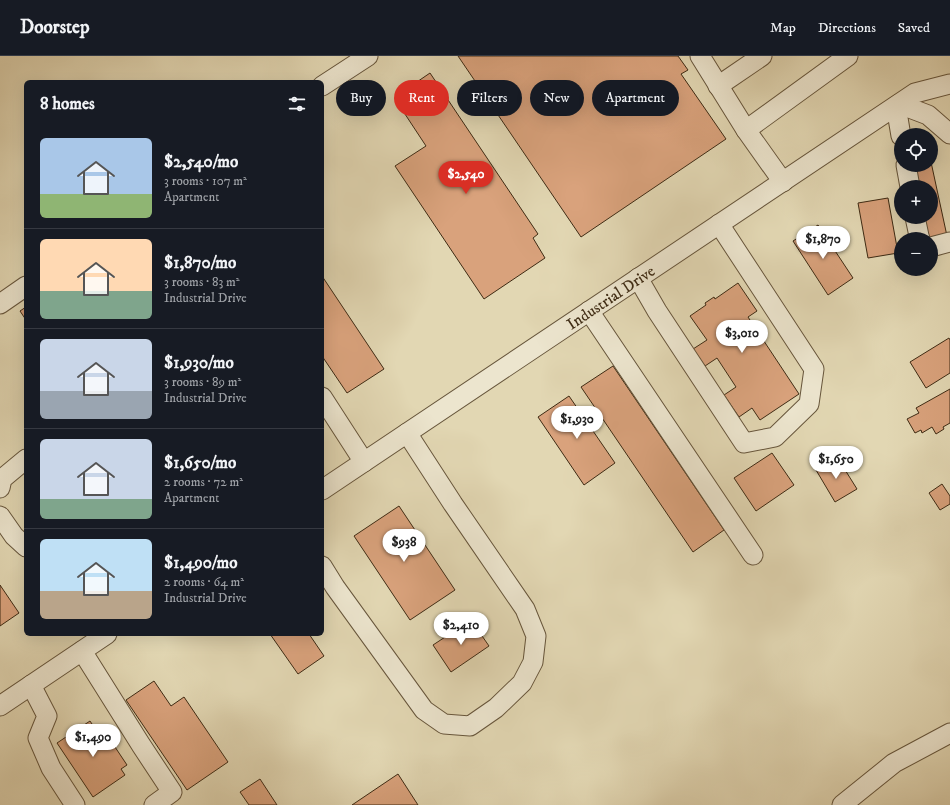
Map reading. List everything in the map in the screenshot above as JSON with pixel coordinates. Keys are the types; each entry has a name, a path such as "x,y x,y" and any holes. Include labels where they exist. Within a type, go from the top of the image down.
{"street":[{"path":"324,85 368,56"},
{"path":"700,56 746,130 782,182"},
{"path":"718,86 762,56"},
{"path":"746,130 848,56"},
{"name":"Industrial Drive","path":"324,489 915,93 950,84"},
{"path":"900,128 897,105 928,115 950,134"},
{"path":"638,278 656,311 744,443 775,437 809,404 814,369 719,224"},
{"path":"938,245 950,242"},
{"path":"0,304 24,287"},
{"path":"589,311 753,555"},
{"path":"324,400 364,462"},
{"path":"324,569 424,710 444,724 470,726 496,708 522,683 533,662 536,636 525,609 453,504 407,433"},
{"path":"0,488 2,479 24,461"},
{"path":"0,516 14,536 24,544"},
{"path":"0,706 94,640 141,745 172,792 154,805"},
{"path":"31,685 47,716 38,738 51,768 75,805"},
{"path":"842,805 894,763 950,733"}],"building":[{"path":"458,56 678,56 688,70 681,74 726,139 581,237 499,116 522,116 522,80 474,80"},
{"path":"430,73 435,80 420,80"},
{"path":"449,101 457,113 457,116 459,116 538,234 533,238 545,258 484,299 395,166 426,146 406,116 449,116"},
{"path":"913,172 933,172 935,180 914,180"},
{"path":"938,194 947,236 938,237 938,232 925,232 924,224 938,224"},
{"path":"888,198 894,232 894,254 868,258 858,203"},
{"path":"818,225 853,278 828,295 793,241"},
{"path":"324,279 384,369 347,393 324,359"},
{"path":"738,283 757,311 748,317 799,394 760,420 752,408 739,417 724,395 736,387 717,358 705,366 693,349 707,340 690,316 706,305 705,303 714,297 715,299"},
{"path":"24,308 24,317 20,311"},
{"path":"949,338 950,373 926,388 910,362"},
{"path":"613,366 724,530 693,552 581,387"},
{"path":"950,389 950,423 936,434 932,427 922,433 921,430 915,433 907,419 919,413 916,408"},
{"path":"569,396 615,463 584,485 538,417"},
{"path":"772,453 794,485 756,511 734,478"},
{"path":"837,457 857,489 835,502 816,470"},
{"path":"942,484 950,496 950,504 940,510 929,493"},
{"path":"399,506 455,590 410,620 354,536"},
{"path":"0,585 19,613 0,626"},
{"path":"471,620 489,646 451,672 433,645"},
{"path":"271,636 310,636 324,656 298,674"},
{"path":"154,681 171,706 184,697 228,762 187,790 126,700"},
{"path":"90,721 104,742 109,738 127,765 121,769 125,775 93,797 57,743"},
{"path":"398,774 418,805 352,805"},
{"path":"260,779 277,805 249,805 240,792"}]}
